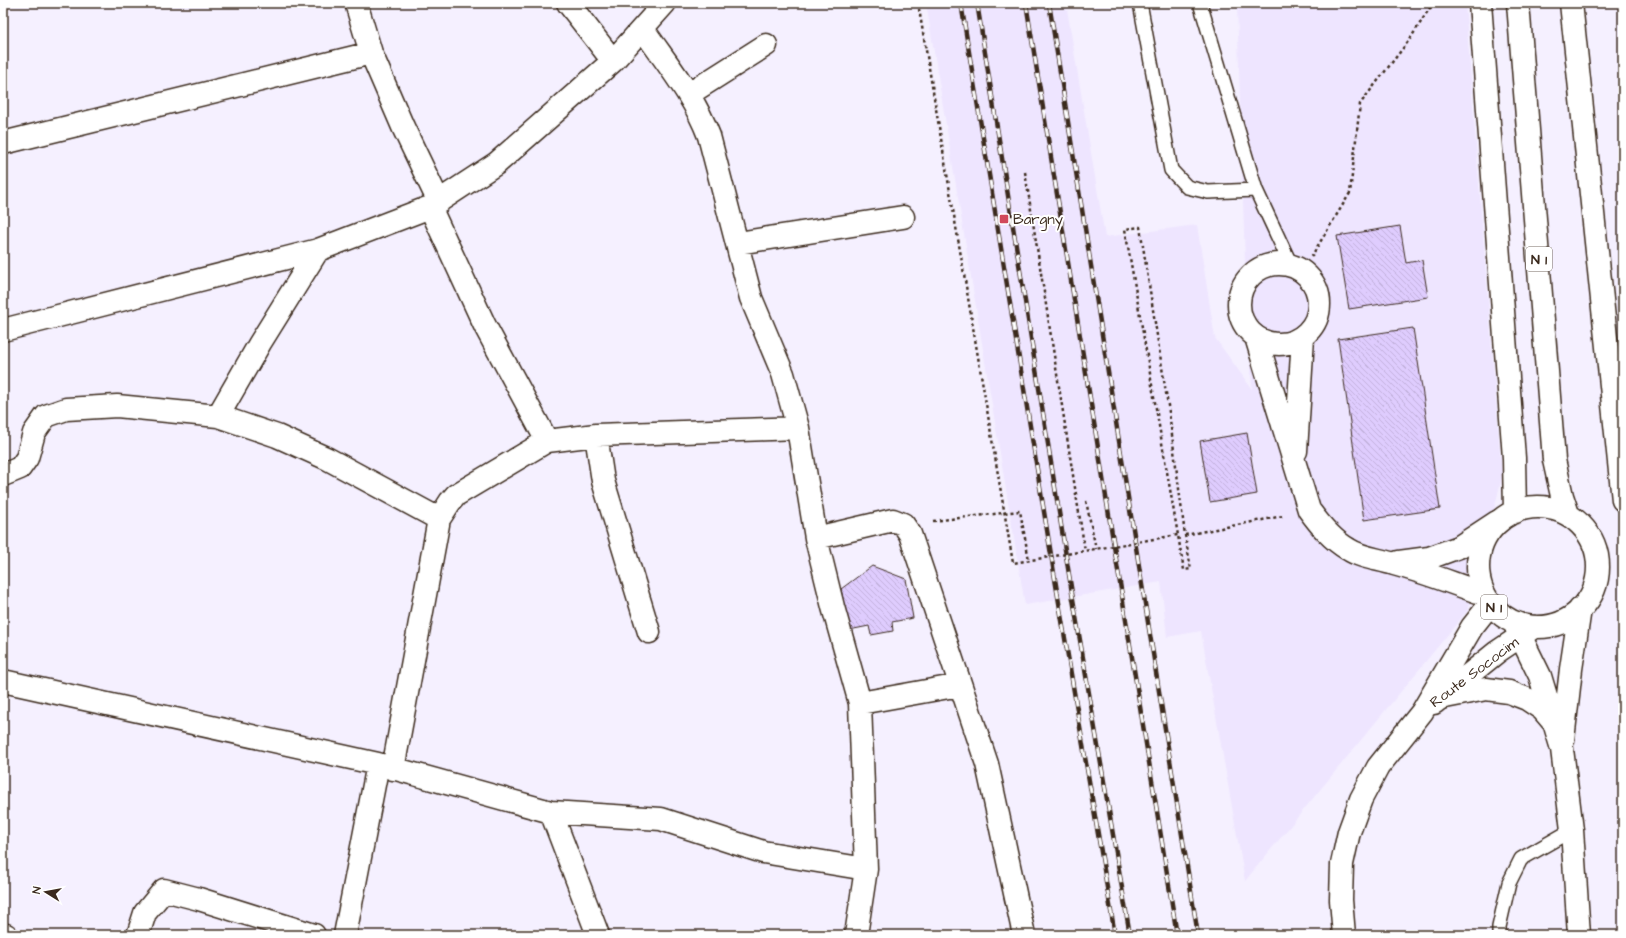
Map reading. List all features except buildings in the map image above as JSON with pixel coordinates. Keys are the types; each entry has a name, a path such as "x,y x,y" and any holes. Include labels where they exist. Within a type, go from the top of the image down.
{"main road":[{"path":"356,3 371,53 485,326 547,441"},
{"path":"568,3 613,61"},
{"path":"3,330 318,250 434,204 497,163 613,61 643,30 665,3"},
{"path":"1394,563 1429,558 1459,547 1506,517 1514,458 1480,3"},
{"name":"N 1","path":"1518,3 1554,460 1562,496 1568,514"},
{"path":"1571,3 1623,500"},
{"path":"643,30 689,94 700,114 709,136 752,298 783,374 798,428 816,538 833,607 860,703 866,869 856,935"},
{"path":"689,94 766,45"},
{"path":"3,143 371,53"},
{"path":"738,243 903,217"},
{"path":"218,416 260,343 318,250"},
{"path":"1278,264 1297,268 1312,280 1318,292 1319,305 1317,317 1311,328 1302,337 1291,342 1280,344 1267,343 1256,337 1247,328 1241,318 1238,305 1240,292 1246,281 1254,272 1266,266 1278,264"},
{"path":"1256,337 1309,510 1323,529 1348,550 1373,559 1394,563 1488,598"},
{"path":"1295,464 1302,337"},
{"path":"3,475 20,468 27,458 34,433 46,416 66,409 117,406 218,416 277,436 328,458 439,519"},
{"path":"345,935 385,767 439,519 456,495 547,441 596,435 798,428"},
{"path":"596,435 603,482 649,632"},
{"name":"N 1","path":"1523,629 1555,625 1574,616 1586,603 1595,588 1599,571 1597,553 1592,539 1583,526 1568,514 1551,507 1531,507 1506,517 1485,537 1479,555 1478,574 1488,598 1497,611 1523,629 1540,676 1562,749 1572,830 1579,935"},
{"path":"816,538 893,520 903,524 910,534 987,764 1024,935"},
{"name":"Route Sococim","path":"1422,712 1488,598"},
{"name":"N 1","path":"1562,749 1571,669 1580,609"},
{"name":"Route Sococim","path":"1422,712 1523,629"},
{"path":"3,681 385,767 551,812 661,819 764,852 866,869"},
{"path":"860,703 960,685"},
{"path":"1440,698 1486,688 1509,692 1527,699 1542,709 1554,724"},
{"path":"1344,935 1341,900 1342,864 1349,832 1361,799 1378,766 1422,712"},
{"path":"551,812 598,935"},
{"path":"138,935 145,913 164,890 199,899 314,935"}],"lane":[{"path":"1140,3 1171,170 1187,187 1201,191 1256,190"},
{"path":"1200,3 1256,190 1297,268"},
{"path":"1500,935 1499,927 1509,883 1521,859 1572,830"}],"path":[{"path":"918,3 1013,563 1178,535"},
{"path":"1297,268 1350,193 1360,104 1410,39 1433,3"},
{"path":"1025,172 1085,551"},
{"path":"1140,227 1169,412 1185,535 1191,569 1184,570 1178,535 1125,230 1140,227"},
{"path":"1086,500 1096,549"},
{"path":"1185,535 1309,510"},
{"path":"903,524 1020,511 1029,560"}],"shaded area":[{"path":"926,3 1066,3 1105,237 1197,225 1215,338 1252,389 1245,265 1237,3 1465,3 1502,477 1492,518 1476,545 1468,610 1245,881 1201,631 1167,637 1161,582 1025,605"}],"railway":[{"path":"961,3 1115,935"},
{"path":"977,3 1072,593 1130,935"},
{"path":"1026,3 1177,935"},
{"path":"1049,3 1198,935"}],"place":[{"name":"Bargny","path":"1004,219"}]}
